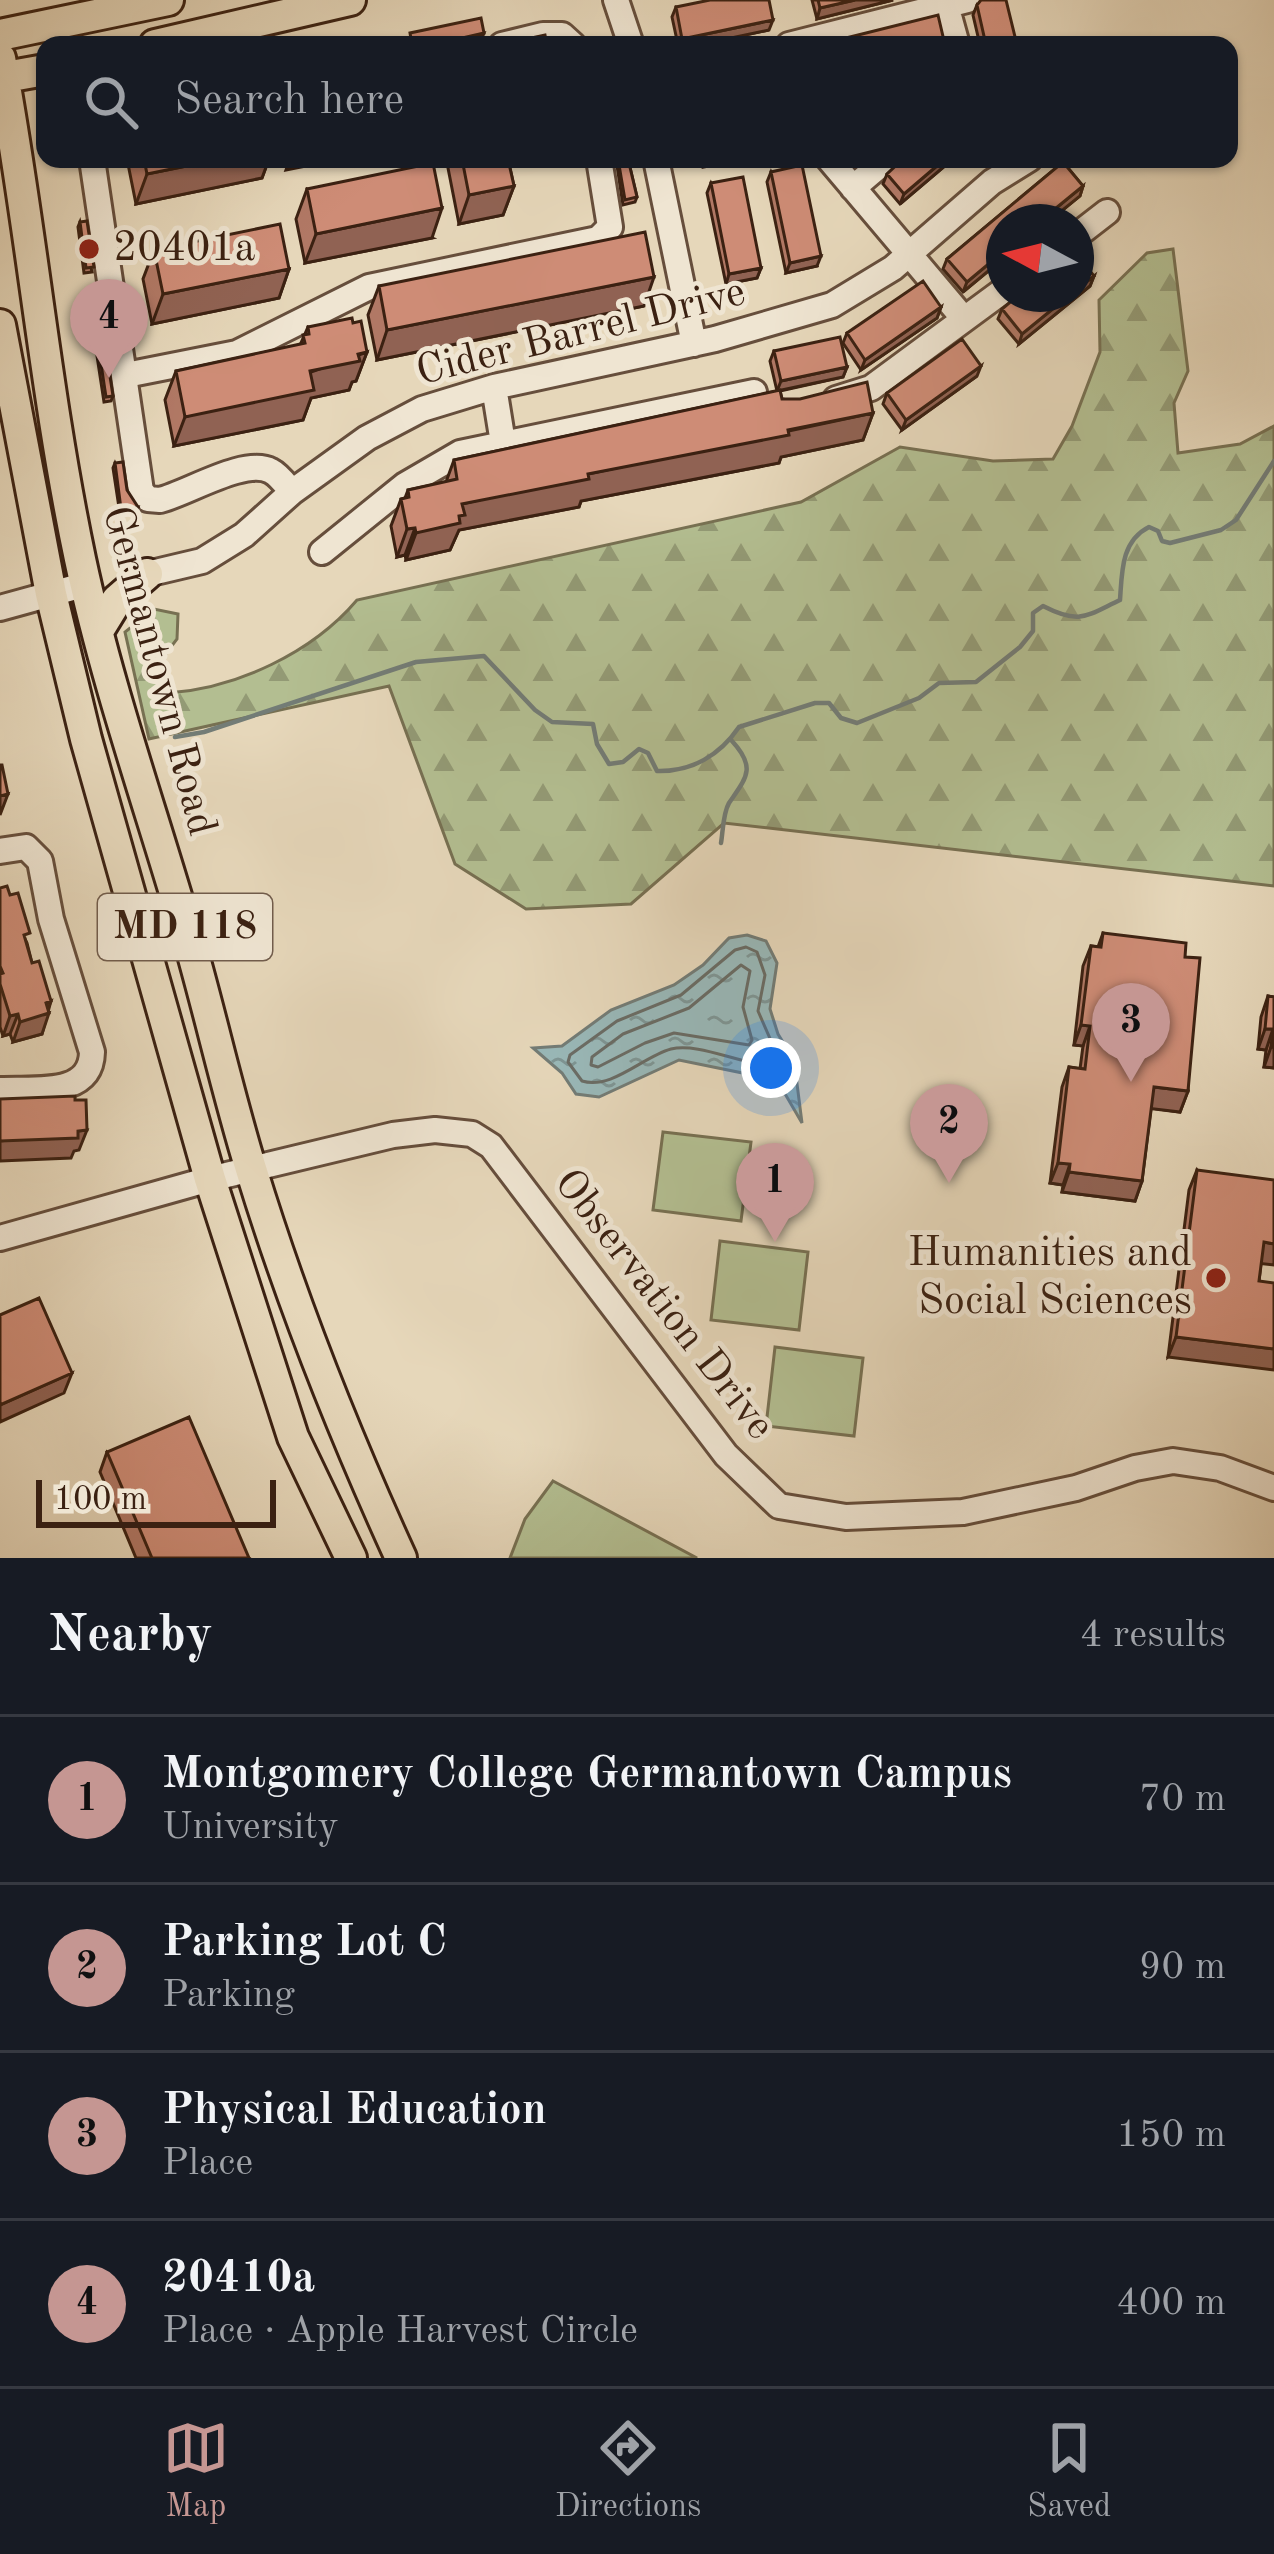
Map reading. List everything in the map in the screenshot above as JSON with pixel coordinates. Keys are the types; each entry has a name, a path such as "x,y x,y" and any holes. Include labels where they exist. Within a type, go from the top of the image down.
{"main road":[{"path":"0,35 168,0"},
{"path":"194,36 350,0"},
{"path":"1,71 36,70"},
{"name":"Germantown Road","path":"1,71 47,374 87,584 129,752 187,932 251,1168 328,1394 400,1558"},
{"name":"Germantown Road","path":"0,325 51,594 86,740 210,1179 293,1437 351,1558"},
{"path":"87,584 147,574"},
{"path":"98,631 117,600 147,574"}],"street":[{"path":"616,0 628,36"},
{"path":"828,36 957,2 957,36"},
{"path":"93,168 141,490 148,499 179,495 256,466 273,472 292,492"},
{"path":"126,375 237,353 369,287 598,238 610,227 600,168"},
{"path":"658,168 694,344"},
{"path":"837,168 964,319"},
{"path":"853,188 876,168"},
{"name":"Cider Barrel Drive","path":"147,574 202,561 261,522 292,492 367,439 422,409 494,387 791,320 832,305 909,254 1015,168"},
{"path":"1094,222 1107,212"},
{"path":"809,405 871,388 986,303"},
{"path":"494,387 503,443"},
{"path":"322,552 405,485 460,453 754,392"},
{"path":"0,608 87,584"},
{"path":"0,851 26,847 40,861 51,919 92,1052 84,1078 69,1086 0,1090"},
{"name":"Observation Drive","path":"0,1238 251,1168 393,1135 435,1130 472,1134 491,1146 726,1455 779,1506 846,1517 963,1512 1173,1461 1220,1468 1274,1488"}],"green space":[{"path":"1173,249 1188,371 1174,403 1178,453 1240,444 1274,426 1274,886 724,823 631,904 526,909 455,864 389,686 149,739 125,632 154,609 178,614 177,639 158,664 168,693 194,690 246,675 296,651 357,600 801,502 900,447 993,461 1053,459 1072,426 1100,352 1099,300 1147,253"},
{"path":"663,1132 751,1142 741,1221 653,1210"},
{"path":"720,1241 808,1252 799,1330 711,1320"},
{"path":"775,1347 863,1358 854,1436 766,1426"},
{"path":"553,1481 697,1558 510,1558 525,1519"}],"water":[{"path":"747,935 766,941 777,963 770,1009 794,1060 802,1123 777,1080 679,1060 599,1097 576,1094 562,1073 533,1048 562,1046 611,1010 674,985 703,965 729,938"}],"building":[{"path":"710,0 769,0 773,20 681,36 676,7"},
{"path":"818,0 855,0 820,8"},
{"path":"981,0 1006,0 1015,36 984,36 977,5"},
{"path":"938,15 943,36 854,36"},
{"path":"481,18 484,33 410,36"},
{"path":"146,168 177,168 147,174"},
{"path":"409,168 434,168 442,208 316,234 307,189"},
{"path":"464,168 510,168 514,186 469,195"},
{"path":"620,168 630,168 637,197 625,200"},
{"path":"803,168 821,256 790,263 771,172"},
{"path":"893,168 934,168 904,194 887,174"},
{"path":"1056,168 1068,168 1083,186 1061,204 1013,204"},
{"path":"743,177 761,268 729,274 711,183"},
{"path":"87,221 94,267 86,268 80,222"},
{"path":"280,224 289,269 163,294 154,250"},
{"path":"986,226 986,266 967,282 947,259"},
{"path":"645,232 654,277 387,330 379,286"},
{"path":"923,281 941,307 865,360 847,333"},
{"path":"1004,312 1049,312 1022,334"},
{"path":"352,318 353,323 361,321 367,352 358,354 360,361 310,371 314,390 185,417 176,371 305,343 308,327"},
{"path":"840,337 847,367 781,381 774,351"},
{"path":"962,339 981,366 906,420 887,393"},
{"path":"106,350 113,396 106,397 99,351"},
{"path":"867,382 873,413 462,504 465,515 459,516 460,523 416,533 415,528 407,529 401,499 409,497 408,490 457,479 454,460 780,390 782,399 800,399"},
{"path":"123,462 127,490 138,507 121,509 115,463"},
{"path":"0,765 8,794 0,796"},
{"path":"7,886 10,895 18,893 30,933 24,935 32,963 39,961 51,1001 46,1003 49,1013 20,1022 18,1014 10,1016 0,984 0,888"},
{"path":"1103,933 1186,943 1185,957 1200,958 1188,1091 1154,1087 1142,1181 1069,1172 1070,1164 1058,1163 1069,1067 1085,1069 1090,1026 1081,1025 1091,946 1101,947"},
{"path":"1268,996 1274,997 1274,1047 1273,1029 1265,1029"},
{"path":"75,1096 75,1100 86,1100 87,1130 78,1131 78,1138 0,1141 0,1099"},
{"name":"Humanities and Social Sciences","path":"1197,1170 1274,1180 1274,1244 1264,1242 1259,1281 1274,1283 1274,1349 1176,1337"},
{"path":"39,1298 72,1373 0,1405 0,1315"},
{"path":"189,1417 249,1558 152,1558 107,1452"}],"waterway":[{"path":"175,737 204,732 416,662 484,656 552,722 593,724 597,744 609,764 623,762 639,749 648,753 657,771 682,768 714,753 739,727 815,703 829,703 841,718 857,723 919,698 939,683 976,682 1020,647 1033,631 1033,613 1043,606 1075,617 1120,600 1128,549 1149,527 1170,543 1221,530 1236,520 1274,461"},
{"path":"721,843 727,807 747,766 732,741"}],"place":[{"name":"20401a","path":"89,249"},
{"name":"20410a","path":"109,378"},
{"name":"Physical Education","path":"1131,1082"},
{"name":"Parking Lot C","path":"949,1183"},
{"name":"Montgomery College Germantown Campus","path":"775,1242"},
{"name":"Humanities and Social Sciences","path":"1216,1278"}]}
